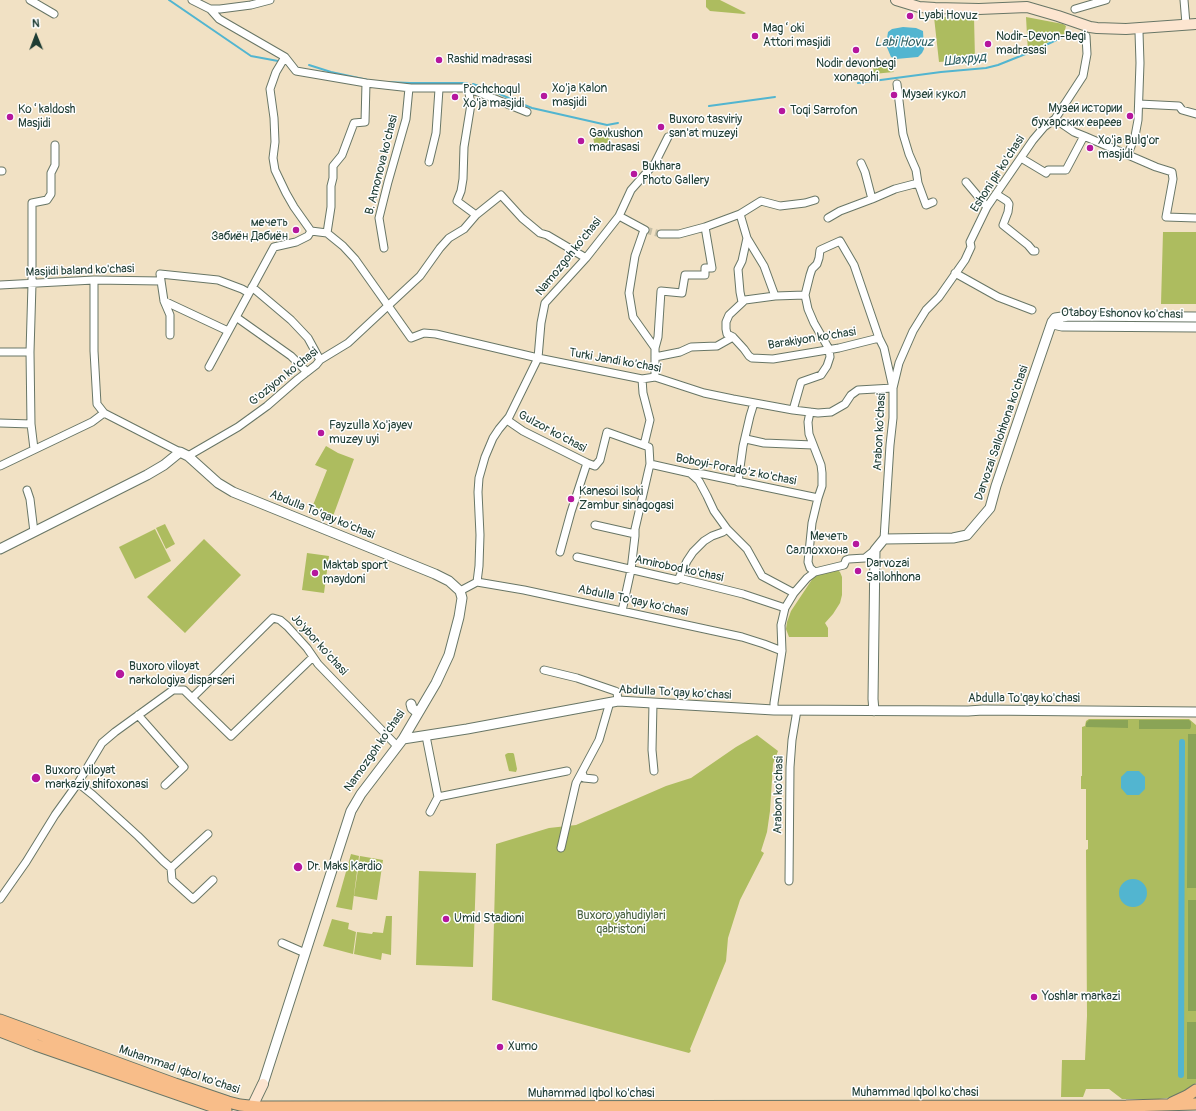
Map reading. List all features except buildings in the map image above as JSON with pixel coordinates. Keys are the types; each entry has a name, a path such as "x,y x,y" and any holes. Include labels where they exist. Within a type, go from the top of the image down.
{"main road":[{"path":"896,0 919,7 935,8 979,9 1027,7 1097,28 1126,29 1191,24"},
{"name":"Muhammad Iqbol ko'chasi","path":"0,1020 228,1102 251,1108 264,1109 1126,1106 1196,1104"},
{"name":"Muhammad Iqbol ko'chasi","path":"0,1031 208,1108 226,1111"},
{"name":"Namozgoh ko'chasi","path":"251,1108 263,1084"},
{"name":"Namozgoh ko'chasi","path":"263,1084 264,1109"},
{"path":"1168,1105 1196,1090"}],"street":[{"path":"30,0 54,14"},
{"path":"192,0 210,9 219,19 285,57 296,71 366,84 408,88 468,88 527,112"},
{"path":"210,9 251,5 270,0"},
{"path":"1076,8 1106,0"},
{"path":"1184,0 1191,24"},
{"path":"1128,154 1136,136 1138,120 1140,63 1139,32"},
{"name":"Eshoni pir ko'chasi","path":"894,388 899,363 913,331 926,310 939,297 964,260 971,247 970,242 987,207 1044,127 1055,119 1083,76 1087,54 1086,36"},
{"path":"285,57 276,72 270,89 274,118 275,142 273,158 275,170 294,207 311,231 327,233 343,246 355,259 388,306"},
{"path":"327,233 331,207 333,166 342,155 354,123 365,122 366,84"},
{"path":"897,84 903,134 909,154 916,170 918,183 926,205 933,202"},
{"name":"B. Amonova ko'chasi","path":"384,248 379,218 406,119 408,88"},
{"path":"468,88 471,104 464,147 463,179 457,201 476,215"},
{"path":"429,162 436,133 439,89"},
{"path":"1139,104 1179,106 1182,110 1196,114"},
{"path":"1055,119 1074,132 1156,167 1172,172 1173,179 1166,217 1196,218"},
{"path":"1022,158 1046,172 1048,170 1066,170 1084,136"},
{"name":"Namozgoh ko'chasi","path":"477,582 480,535 478,486 485,457 493,438 509,417 538,358 541,323 546,304 586,258 619,216 631,190 655,163 668,137"},
{"path":"34,449 31,424 30,352 32,203 47,200 51,194 51,173 55,165 55,145"},
{"path":"861,163 872,199"},
{"path":"966,182 987,207"},
{"path":"828,218 895,189 918,183"},
{"path":"996,194 1009,204 1008,212 1003,224 1033,251 1035,251"},
{"name":"G'oziyon ko'chasi","path":"184,454 238,427 267,406 320,360 348,342 420,276 449,238 464,229 476,215 501,195 522,218 540,233 547,235 586,258"},
{"path":"661,234 679,234 705,227 740,214 761,201 780,206 805,203 814,200"},
{"path":"740,214 747,238 764,266 775,296"},
{"path":"619,216 644,230 635,256 629,293 633,317 655,348"},
{"path":"655,377 655,348 658,337 661,291 682,293 685,275 705,274 705,268 712,268 705,227"},
{"path":"209,367 274,247 296,242 308,236 311,231"},
{"path":"742,302 738,269 742,261 747,238"},
{"name":"Arabon ko'chasi","path":"805,295 810,275 812,269 817,264 820,250 840,240 854,265 879,338 884,348 894,388 884,539"},
{"path":"955,273 998,297 1032,310"},
{"path":"170,335 170,315 164,301 160,274 218,280 242,289 250,290 291,320 308,338 320,360"},
{"path":"94,280 94,351 97,404 104,413 184,454"},
{"name":"Masjidi baland ko'chasi","path":"0,285 94,280 161,281"},
{"path":"655,357 680,352 691,347 708,348 717,346 733,337 728,334 726,322 729,315 745,300 775,296 805,295 808,309 828,349 830,357 827,366 821,375 801,382 793,410"},
{"path":"164,301 228,331"},
{"name":"Turki Jandi ko'chasi","path":"388,306 411,338 424,332 436,334 538,358 642,379 655,377 704,392 793,410 818,413 831,412 845,404 851,395 858,390 894,388"},
{"name":"Otaboy Eshonov ko'chasi","path":"1196,317 1061,316 1055,318 1052,322 1053,324 1062,326 1196,327"},
{"path":"236,317 291,356 307,372"},
{"name":"Darvozai Sallohhona ko'chasi","path":"884,539 961,537 966,535 990,508 996,486 1052,322"},
{"name":"Barakiyon ko'chasi","path":"733,337 752,358 773,359 879,338"},
{"path":"0,352 30,352"},
{"path":"642,379 643,393 650,420 644,445"},
{"path":"738,482 743,446 754,403"},
{"path":"810,412 808,422 809,434 821,465 822,473 822,486 812,523 808,562 810,568 815,572"},
{"path":"0,466 92,422 104,413"},
{"name":"Gulzor ko'chasi","path":"507,420 523,431 588,464"},
{"path":"0,424 31,424"},
{"path":"560,552 571,512 588,464 595,466 598,464 607,432 649,447 650,464 636,521 631,570 622,611"},
{"path":"746,439 764,442 813,445"},
{"path":"0,549 147,475 184,454"},
{"name":"Abdulla To'qay ko'chasi","path":"184,454 218,483 233,492 435,574 449,581 460,591"},
{"name":"Boboyi-Porado'z ko'chasi","path":"650,464 818,498"},
{"path":"690,473 699,481 714,511 727,529 747,549 762,576 794,593"},
{"path":"28,490 34,532"},
{"path":"595,525 635,534"},
{"path":"679,578 693,552 704,541 727,529"},
{"path":"774,710 782,651 781,625 785,608 794,593 807,578 815,572 844,565 846,560 849,559 865,558 875,550 884,539"},
{"path":"874,711 875,550"},
{"name":"Amirobod ko'chasi","path":"577,557 677,580 679,578 743,594 785,608"},
{"path":"460,591 477,582"},
{"name":"Abdulla To'qay ko'chasi","path":"477,582 524,590 742,637 782,651"},
{"name":"Namozgoh ko'chasi","path":"263,1084 351,811 360,794 400,742 436,683 449,655 461,606 462,598 460,591"},
{"name":"Jo'ybor ko'chasi","path":"192,698 273,618 280,620 287,626 313,657 400,742"},
{"path":"0,899 26,862 55,815 78,783 102,743 115,732 173,690 184,690 231,736 313,657"},
{"path":"544,670 577,678 617,692 600,737 576,784 561,848"},
{"name":"Abdulla To’qay ko’chasi","path":"400,742 614,702 774,710 853,710"},
{"path":"411,704 412,708 418,713"},
{"path":"653,704 652,756 654,771"},
{"name":"Arabon ko'chasi","path":"789,881 790,762 797,710"},
{"name":"Abdulla To'qay ko'chasi","path":"853,710 1196,712"},
{"path":"138,715 184,767 165,785"},
{"path":"426,736 438,797 430,812"},
{"path":"438,797 567,771"},
{"path":"582,772 584,778 594,779"},
{"path":"78,783 138,836 171,868 172,880 193,899 213,880"},
{"path":"171,868 208,834"},
{"path":"282,943 305,954"}],"green space":[{"path":"706,0 720,0 746,13 710,11 706,7"},
{"path":"934,17 974,17 975,59 939,62"},
{"path":"1026,17 1063,24 1066,26 1065,30 1067,33 1028,52"},
{"path":"880,59 894,72 873,74 874,61"},
{"path":"593,131 609,134 610,142 595,146"},
{"path":"1163,232 1196,232 1196,304 1161,304"},
{"path":"326,446 338,453 354,459 332,519 311,510 327,470 315,465"},
{"path":"165,524 175,544 166,549 156,528"},
{"path":"155,529 171,561 135,579 119,547"},
{"path":"204,539 241,575 185,633 147,597"},
{"name":"Maktab sport maydoni","path":"307,553 329,556 324,593 302,590"},
{"path":"837,570 840,572 842,577 842,595 840,603 825,623 828,628 828,637 789,637 786,629 791,611 815,575"},
{"path":"1089,719 1189,719 1196,725 1196,1083 1191,1088 1175,1097 1159,1099 1122,1099 1109,1089 1086,1089 1083,1097 1061,1097 1062,1060 1085,1060 1087,1016 1086,850 1088,849 1088,840 1086,840 1086,789 1081,789 1081,776 1082,727 1085,726 1086,721"},
{"path":"1089,720 1128,720 1128,728 1086,727 1086,723"},
{"path":"1139,720 1189,720 1191,722 1191,727 1190,729 1139,729"},
{"path":"1188,734 1196,734 1196,888 1187,888"},
{"name":"Buxoro yahudiylari qabristoni","path":"757,735 778,751 773,764 770,811 767,832 761,851 764,853 740,900 728,938 726,961 689,1053 492,1000 496,844 549,828 576,825 666,786 691,778 736,747"},
{"path":"508,753 514,754 517,769 516,772 509,771 505,755"},
{"path":"351,854 359,856 352,910 336,907"},
{"path":"360,856 383,860 377,900 354,896"},
{"name":"Umid Stadioni","path":"419,871 476,873 473,967 416,965"},
{"path":"1188,900 1196,900 1196,1011 1188,1011"},
{"path":"386,916 392,916 391,955 382,953 381,960 354,954 357,932 372,934 373,932 383,933"},
{"path":"332,919 349,923 348,929 356,932 353,954 323,946"},
{"path":"1187,1022 1196,1022 1196,1079 1187,1079"}],"water":[{"name":"Labi Hovuz","path":"903,27 916,28 923,31 924,49 918,57 896,59 891,57 886,45 888,32 892,29"},
{"path":"1127,771 1139,771 1145,777 1145,789 1139,795 1127,795 1121,788 1121,777"},
{"path":"1133,879 1143,883 1147,893 1143,903 1133,907 1123,903 1119,893 1123,883"}],"waterway":[{"path":"169,0 251,56 278,61"},
{"name":"Шахруд","path":"858,83 941,72 986,68 998,65 1033,51 1067,35"},
{"path":"309,65 331,72 368,80"},
{"path":"385,82 467,83"},
{"path":"473,84 532,108 607,125 618,123"},
{"name":"Шахруд","path":"709,106 775,97"},
{"path":"1181,1075 1182,742"}],"tunnel":[{"path":"645,230 661,234"}],"place":[{"name":"Lyabi Hovuz","path":"910,16"},
{"name":"Magʻoki Attori masjidi","path":"755,36"},
{"name":"Nodir-Devon-Begi madrasasi","path":"988,44"},
{"name":"Nodir devonbegi xonaqohi","path":"856,50"},
{"name":"Rashid madrasasi","path":"439,60"},
{"name":"Музей кукол","path":"894,95"},
{"name":"Xo'ja Kalon masjidi","path":"544,96"},
{"name":"Pochchoqul Xo'ja masjidi","path":"455,97"},
{"name":"Toqi Sarrofon","path":"782,111"},
{"name":"Музей истории бухарских евреев","path":"1130,116"},
{"name":"Koʻkaldosh Masjidi","path":"10,117"},
{"name":"Buxoro tasviriy san'at muzeyi","path":"661,127"},
{"name":"Gavkushon madrasasi","path":"581,141"},
{"name":"Xo'ja Bulg'or masjidi","path":"1090,148"},
{"name":"Bukhara Photo Gallery","path":"634,174"},
{"name":"мечеть Забиён Дабиён","path":"296,230"},
{"name":"Fayzulla Xo'jayev muzey uyi","path":"321,433"},
{"name":"Kanesoi Isoki Zambur sinagogasi","path":"571,499"},
{"name":"Мечеть Саллоххона","path":"856,544"},
{"name":"Darvozai Sallohhona","path":"858,571"},
{"name":"Maktab sport maydoni","path":"315,573"},
{"name":"Buxoro viloyat narkologiya disparseri","path":"120,674"},
{"name":"Buxoro viloyat markaziy shifoxonasi","path":"36,778"},
{"name":"Dr. Maks Kardio","path":"298,867"},
{"name":"Umid Stadioni","path":"446,919"},
{"name":"Yoshlar markazi","path":"1034,997"},
{"name":"Xumo","path":"500,1047"}]}
